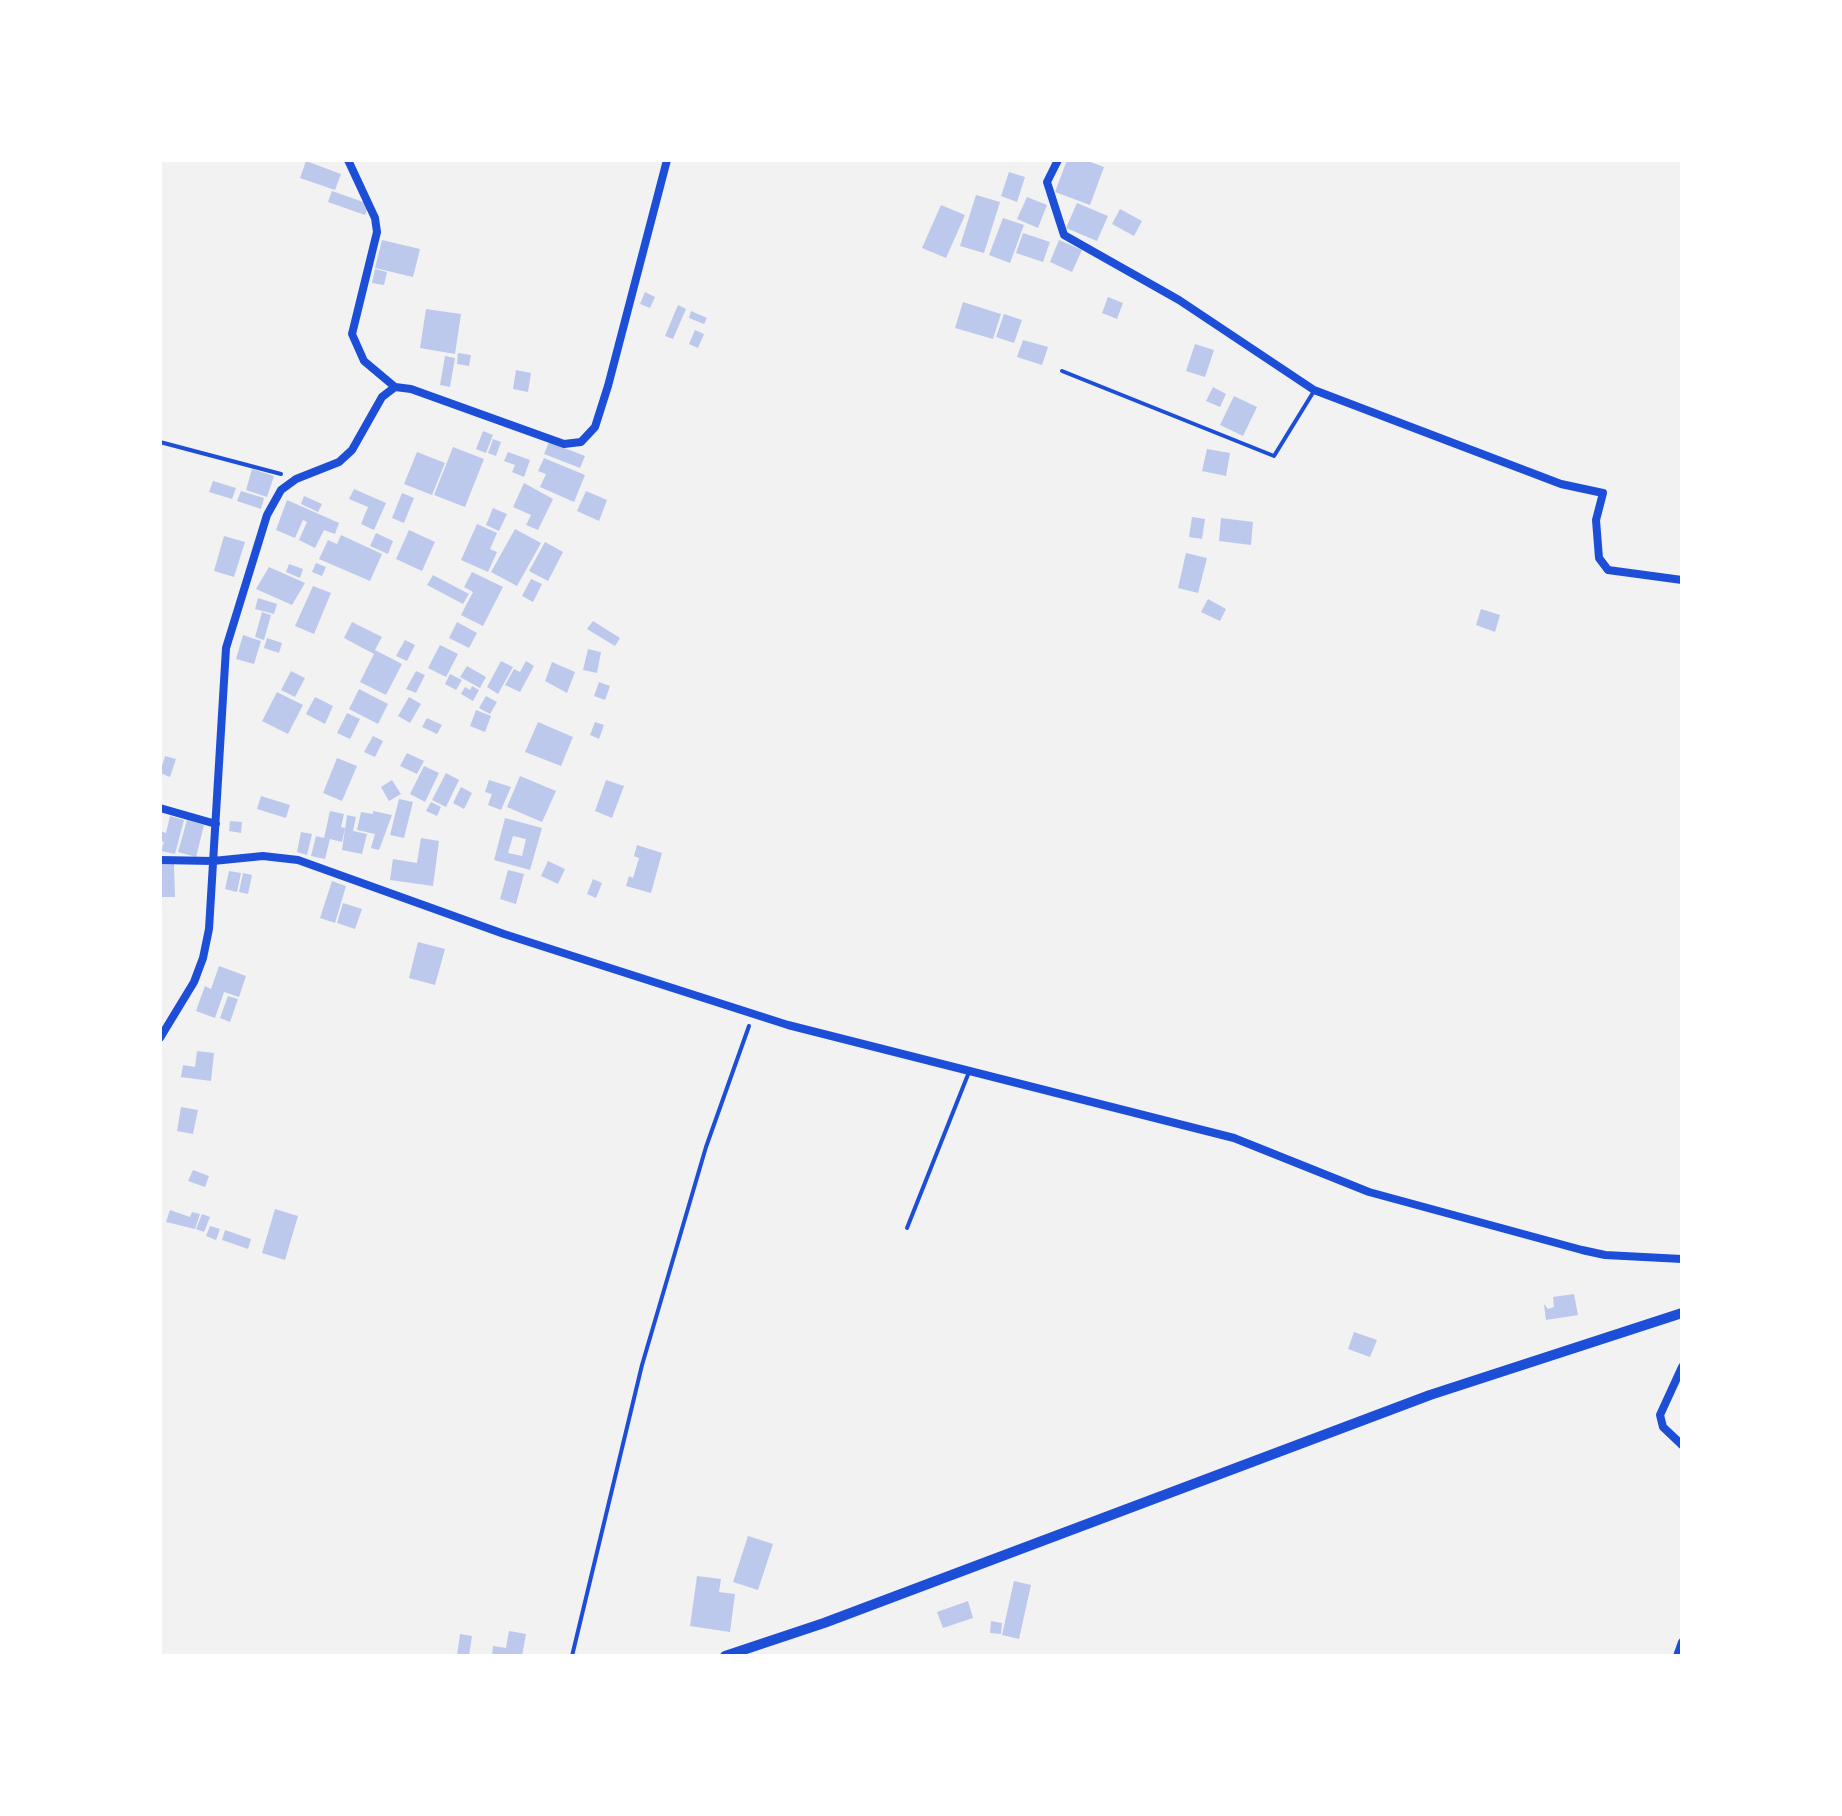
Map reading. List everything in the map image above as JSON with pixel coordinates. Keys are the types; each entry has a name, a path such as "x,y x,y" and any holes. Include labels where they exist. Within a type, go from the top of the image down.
{"main road":[{"path":"725,1656 824,1624 1430,1395 1682,1313"}],"street":[{"path":"348,160 378,232 352,334 364,361 395,387 411,389 564,444 581,442 595,427 667,160"},
{"path":"1058,160 1046,182 1064,234 1179,300 1314,390 1561,484 1604,493 1596,520 1600,558 1608,570 1682,580"},
{"path":"160,1038 194,982 209,929 226,648 267,515 281,490 296,479 339,462 352,450 382,396 395,387"},
{"path":"160,808 216,824"},
{"path":"160,860 212,861 263,856 298,860 504,934 753,1014 1234,1138 1368,1192 1605,1255 1682,1260"},
{"path":"1682,1367 1660,1415 1663,1427 1682,1445"},
{"path":"1677,1656 1682,1642"}],"lane":[{"path":"1062,370 1274,456 1314,390"},
{"path":"907,1228 969,1072"}],"path":[{"path":"160,442 296,479"},
{"path":"572,1656 642,1365 706,1147 753,1014"}],"building":[{"path":"1067,160 1085,160 1104,167 1090,205 1055,192"},
{"path":"306,161 341,174 335,190 300,178"},
{"path":"1009,172 1025,177 1017,202 1001,196"},
{"path":"332,191 369,204 365,215 328,202"},
{"path":"976,195 1000,202 984,253 960,246"},
{"path":"1027,197 1047,205 1038,228 1017,219"},
{"path":"1077,203 1108,216 1097,241 1066,228"},
{"path":"941,205 965,215 946,258 922,248"},
{"path":"1120,209 1142,221 1134,236 1112,224"},
{"path":"1003,218 1024,225 1010,263 989,255"},
{"path":"1023,233 1050,242 1043,262 1016,253"},
{"path":"382,240 420,249 413,277 375,268"},
{"path":"1059,240 1082,250 1072,272 1050,262"},
{"path":"375,269 387,272 384,285 372,283"},
{"path":"645,292 655,297 650,308 640,304"},
{"path":"1108,297 1123,303 1117,319 1102,313"},
{"path":"963,302 1001,314 993,339 955,328"},
{"path":"678,305 686,309 673,339 665,336"},
{"path":"426,309 461,314 455,354 420,348"},
{"path":"691,311 707,318 704,324 689,318"},
{"path":"1004,314 1022,320 1014,343 996,337"},
{"path":"695,330 704,334 698,348 689,344"},
{"path":"1023,340 1048,347 1042,365 1017,357"},
{"path":"1195,344 1214,350 1205,377 1186,371"},
{"path":"458,353 471,355 469,366 457,364"},
{"path":"445,356 455,358 450,387 440,385"},
{"path":"516,370 531,373 528,392 513,389"},
{"path":"1213,387 1226,394 1220,407 1206,401"},
{"path":"1234,396 1257,407 1243,436 1220,425"},
{"path":"483,431 493,435 486,453 476,449"},
{"path":"493,439 501,442 496,456 488,453"},
{"path":"549,442 585,456 580,468 544,454"},
{"path":"453,447 484,459 465,507 434,495"},
{"path":"1207,449 1230,453 1226,476 1202,471"},
{"path":"417,452 445,463 432,495 404,484"},
{"path":"508,452 530,460 524,477 512,472 515,465 504,461"},
{"path":"544,458 585,475 574,502 540,487 546,474 538,471"},
{"path":"252,469 274,476 267,497 246,490"},
{"path":"213,481 236,488 232,499 209,492"},
{"path":"524,483 553,499 538,530 526,525 531,515 513,507"},
{"path":"354,489 386,503 374,530 361,524 368,507 349,499"},
{"path":"241,491 264,498 261,509 237,501"},
{"path":"586,491 607,500 599,521 577,511"},
{"path":"402,493 414,498 404,523 392,518"},
{"path":"304,496 322,504 318,512 301,504"},
{"path":"287,500 339,523 335,534 324,530 315,548 299,540 307,522 303,520 295,538 276,530"},
{"path":"493,508 507,514 499,531 486,525"},
{"path":"1192,517 1205,519 1202,539 1189,537"},
{"path":"1221,518 1253,522 1251,545 1219,541"},
{"path":"477,524 497,533 490,549 497,552 488,572 461,560"},
{"path":"515,529 541,543 517,586 491,572"},
{"path":"409,530 435,542 422,571 396,559"},
{"path":"376,533 393,541 388,554 370,546"},
{"path":"341,535 382,554 370,581 319,559 328,540 337,544"},
{"path":"224,536 245,542 234,577 214,571"},
{"path":"545,542 563,552 548,581 529,571"},
{"path":"1186,553 1207,558 1198,593 1178,588"},
{"path":"316,563 326,567 322,576 312,572"},
{"path":"289,564 303,569 300,578 286,572"},
{"path":"269,567 305,583 292,605 256,589"},
{"path":"472,572 503,587 483,626 461,615 473,592 464,587"},
{"path":"433,575 469,594 463,604 427,585"},
{"path":"531,579 542,584 533,602 522,596"},
{"path":"313,586 331,593 314,634 295,626"},
{"path":"258,598 277,604 274,614 255,609"},
{"path":"1208,599 1226,609 1220,621 1201,612"},
{"path":"1481,609 1500,615 1495,632 1476,625"},
{"path":"262,612 271,615 264,640 255,637"},
{"path":"593,621 620,638 615,646 587,629"},
{"path":"352,622 382,637 375,650 402,664 386,695 360,682 374,654 344,638"},
{"path":"457,622 477,633 469,648 449,638"},
{"path":"243,635 261,641 254,664 236,659"},
{"path":"267,638 282,643 279,653 264,648"},
{"path":"405,640 415,645 407,661 396,656"},
{"path":"440,645 458,654 446,677 428,668"},
{"path":"588,649 601,652 597,673 583,670"},
{"path":"501,661 513,667 498,694 487,687"},
{"path":"526,661 534,666 520,692 505,685 514,669 520,672"},
{"path":"552,662 575,672 567,693 545,681"},
{"path":"467,666 486,677 480,688 460,677"},
{"path":"291,671 305,678 295,697 281,690"},
{"path":"416,671 425,675 416,693 406,689"},
{"path":"450,674 462,680 456,690 445,684"},
{"path":"599,682 610,686 605,700 594,696"},
{"path":"472,686 479,690 473,701 461,694 465,687 470,690"},
{"path":"359,689 388,704 378,724 349,709"},
{"path":"277,692 303,705 288,734 262,721"},
{"path":"486,696 497,702 490,714 479,708"},
{"path":"315,697 333,706 325,724 306,714"},
{"path":"409,697 421,704 410,723 398,716"},
{"path":"476,710 491,716 485,732 470,726"},
{"path":"347,713 360,719 350,739 337,733"},
{"path":"427,718 442,725 437,734 422,727"},
{"path":"538,722 573,737 561,766 525,752"},
{"path":"595,722 604,725 599,739 590,735"},
{"path":"373,736 383,741 375,757 364,752"},
{"path":"407,753 424,761 417,774 400,766"},
{"path":"165,756 176,759 170,777 160,773"},
{"path":"337,758 357,766 342,801 323,793"},
{"path":"424,766 439,773 425,802 410,794"},
{"path":"446,773 459,780 446,807 432,800"},
{"path":"520,776 556,791 542,822 507,807"},
{"path":"392,780 401,794 389,801 381,787"},
{"path":"489,780 511,787 501,810 488,805 492,794 485,792"},
{"path":"606,780 624,786 612,818 595,811"},
{"path":"461,787 472,793 464,809 453,803"},
{"path":"261,796 290,805 286,818 257,809"},
{"path":"399,799 413,802 404,838 390,835"},
{"path":"431,802 441,807 437,816 426,811"},
{"path":"330,811 344,814 342,842 330,839 325,859 311,856 316,836 324,838"},
{"path":"361,812 392,815 379,850 371,848 375,834 357,830"},
{"path":"347,815 356,817 353,831 367,834 362,854 342,850"},
{"path":"170,816 184,820 175,854 161,851 164,842 160,841 160,831 166,833"},
{"path":"505,818 542,828 530,870 494,860","holes":["513,836 526,839 522,856 508,853"]},
{"path":"187,820 204,825 196,857 178,852"},
{"path":"230,821 242,822 241,833 229,831"},
{"path":"301,832 312,834 307,855 297,852"},
{"path":"421,838 439,841 433,886 390,880 393,859 417,863"},
{"path":"637,845 662,853 651,893 626,886 639,858 634,856"},
{"path":"548,861 565,869 558,884 541,876"},
{"path":"160,864 174,864 175,897 160,897"},
{"path":"508,870 524,874 516,904 500,899"},
{"path":"229,871 241,873 237,892 225,889"},
{"path":"243,873 252,875 248,894 239,892"},
{"path":"593,879 602,883 596,898 587,894"},
{"path":"332,881 346,886 335,923 320,918"},
{"path":"343,903 362,909 355,929 337,923"},
{"path":"418,942 445,949 435,985 409,978"},
{"path":"219,966 246,976 239,997 224,992 215,1018 196,1011 205,986 211,989"},
{"path":"228,996 238,999 230,1022 220,1018"},
{"path":"197,1051 214,1053 211,1081 181,1077 183,1065 195,1067"},
{"path":"181,1107 198,1110 193,1134 177,1131"},
{"path":"193,1170 209,1176 205,1187 188,1181"},
{"path":"275,1209 298,1216 285,1260 262,1253"},
{"path":"170,1210 190,1217 192,1212 200,1214 195,1229 166,1222"},
{"path":"202,1214 210,1217 204,1232 196,1229"},
{"path":"210,1226 220,1229 216,1240 206,1236"},
{"path":"225,1230 251,1239 248,1249 222,1240"},
{"path":"1574,1294 1578,1315 1546,1320 1544,1304 1548,1309 1554,1307 1553,1297"},
{"path":"1354,1332 1377,1340 1370,1357 1348,1349"},
{"path":"748,1536 773,1544 758,1590 733,1582"},
{"path":"697,1576 721,1579 719,1592 735,1594 730,1632 690,1626"},
{"path":"1014,1581 1031,1585 1019,1639 1002,1635"},
{"path":"968,1601 973,1618 943,1628 937,1612"},
{"path":"991,1621 1002,1623 1001,1634 990,1633"},
{"path":"509,1631 526,1634 522,1656 492,1656 493,1646 506,1648"},
{"path":"460,1634 472,1636 469,1656 457,1656"}]}
